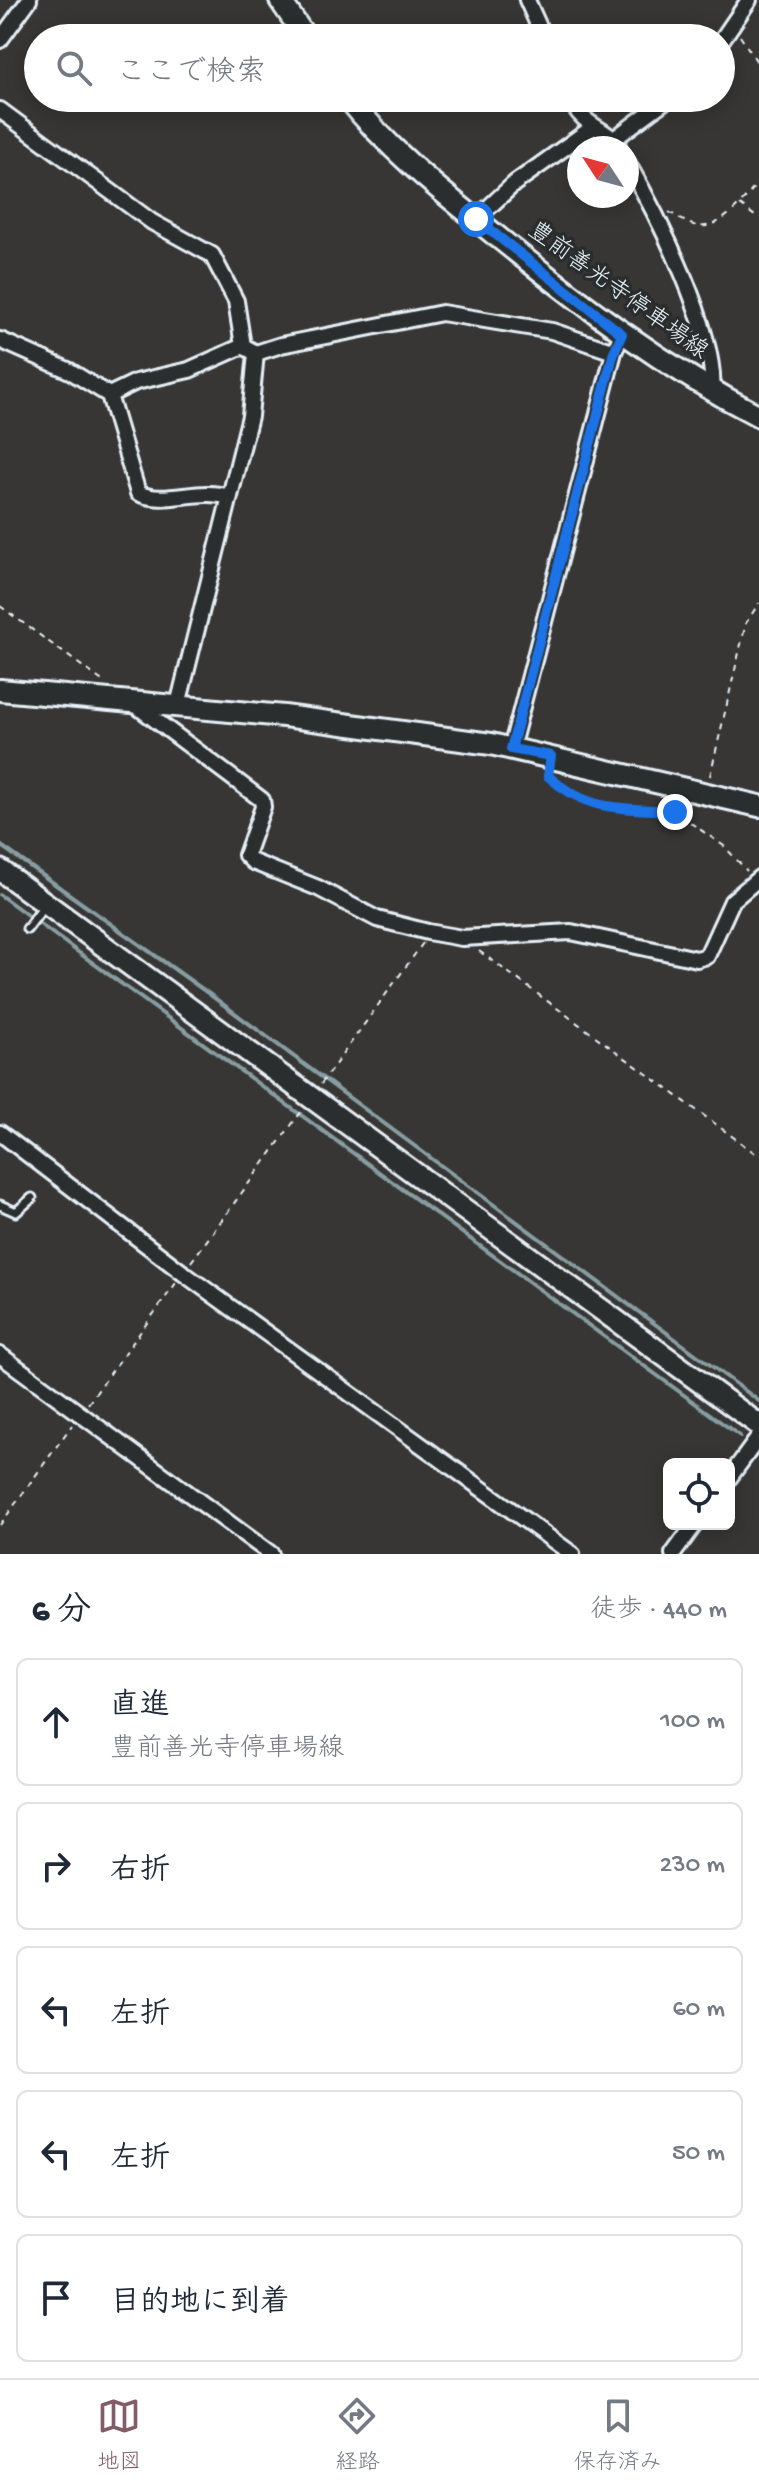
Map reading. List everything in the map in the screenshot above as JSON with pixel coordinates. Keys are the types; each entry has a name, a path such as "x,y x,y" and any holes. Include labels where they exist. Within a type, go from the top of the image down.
{"street":[{"path":"0,40 29,0"},
{"path":"280,0 296,24"},
{"path":"527,0 538,24"},
{"path":"734,24 745,2"},
{"path":"0,110 152,222 212,255 236,301 250,350 250,416 178,705"},
{"name":"豊前善光寺停車場線","path":"360,112 384,139 618,343 759,416"},
{"path":"580,112 592,128 604,136"},
{"path":"626,136 653,112"},
{"path":"476,219 515,183 592,128"},
{"path":"639,183 653,208 709,346 712,392"},
{"path":"109,395 136,382 189,370 250,350 442,313 618,343 511,749"},
{"path":"0,340 70,371 109,395 138,493 161,499 191,492 229,497"},
{"path":"0,690 178,705 387,728 551,756 759,806"},
{"path":"131,702 262,800 247,846 246,855 253,862 318,888 377,919 462,938 571,932 697,959 707,956 732,901 757,880"},
{"path":"0,870 42,910 759,1425"},
{"path":"0,1133 183,1273 572,1554"},
{"path":"0,1355 271,1554"},
{"path":"735,1470 759,1437"},
{"path":"673,1554 691,1530"}],"lane":[{"path":"27,928 42,910"},
{"path":"0,1205 16,1212 32,1198"}],"path":[{"path":"735,30 759,65"},
{"path":"653,208 662,208 693,225 707,226 739,204 759,181"},
{"path":"739,204 759,219"},
{"path":"707,793 746,623 759,603"},
{"path":"0,606 107,684"},
{"path":"551,756 548,776 563,789 605,808 675,812 724,846 757,880"},
{"path":"320,1085 428,932"},
{"path":"462,938 759,1156"},
{"path":"0,1525 304,1108"}],"waterway":[{"path":"0,845 205,991 759,1401"},
{"path":"0,895 740,1436"}],"route":[{"path":"476,219 622,334 614,352 511,749 551,756 548,776 588,803 619,810 675,812"}]}
